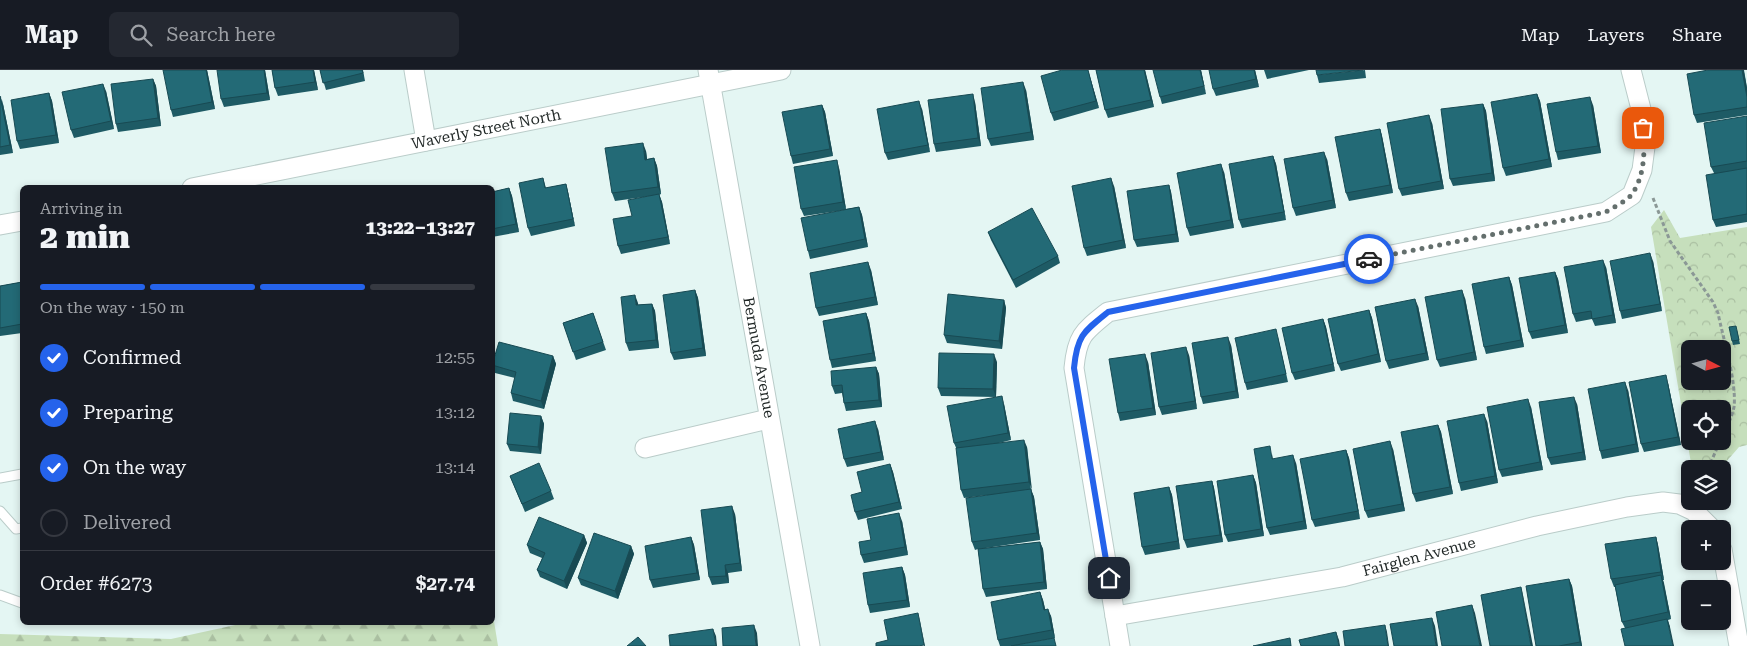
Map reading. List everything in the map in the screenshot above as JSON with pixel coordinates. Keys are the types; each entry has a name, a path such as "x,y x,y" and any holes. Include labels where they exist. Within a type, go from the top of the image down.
{"street":[{"path":"414,70 426,142"},
{"name":"Waverly Street North","path":"207,185 426,142 709,78 781,70"},
{"path":"1120,646 1074,368 1076,348 1086,329 1108,312 1606,212 1632,194 1642,170 1645,147 1641,109 1631,70"},
{"name":"Bermuda Avenue","path":"709,78 768,419 810,646"},
{"path":"0,225 20,221"},
{"path":"645,448 768,419"},
{"name":"Fairglen Avenue","path":"1115,616 1342,577 1538,526 1627,507 1663,502 1679,504 1694,511 1703,520"},
{"path":"1726,570 1739,646"}],"lane":[{"path":"0,478 20,474"},
{"path":"0,511 16,529 20,528"},
{"path":"0,595 20,602"}],"path":[{"path":"1642,170 1670,241 1713,302 1718,313 1734,390 1734,406 1731,418"}],"green space":[{"path":"1664,210 1680,238 1747,227 1747,445 1739,447 1728,460 1690,460 1689,450 1731,450 1731,400 1681,400 1681,404 1651,227"},
{"path":"235,625 495,625 498,646 0,646 0,634 171,639"}],"building":[{"path":"163,70 206,70 212,102 171,110"},
{"path":"217,70 264,70 267,93 221,99"},
{"path":"272,70 313,70 315,82 275,88"},
{"path":"320,70 362,70 363,73 323,83"},
{"path":"1062,70 1088,70 1096,101 1051,113 1041,76"},
{"path":"1096,70 1144,70 1151,100 1105,110"},
{"path":"1153,70 1200,70 1204,86 1160,97"},
{"path":"1209,70 1254,70 1256,79 1213,89"},
{"path":"1316,70 1363,70 1317,75"},
{"path":"1708,70 1742,70 1747,107 1694,115 1687,74"},
{"path":"153,79 158,118 116,124 111,84"},
{"path":"1023,82 1031,132 988,139 981,88"},
{"path":"103,84 111,121 71,130 62,92"},
{"path":"49,93 56,135 17,141 11,100"},
{"path":"973,94 978,138 934,144 928,100"},
{"path":"1537,94 1549,159 1503,168 1491,102"},
{"path":"0,96 10,145 0,147"},
{"path":"1590,97 1598,146 1556,152 1547,104"},
{"path":"919,101 928,145 885,153 877,109"},
{"path":"1483,104 1492,173 1450,179 1441,109"},
{"path":"822,105 830,149 791,156 782,112"},
{"path":"1429,115 1441,181 1399,189 1387,123"},
{"path":"1747,116 1747,161 1711,167 1704,123"},
{"path":"1380,129 1390,185 1346,193 1335,137"},
{"path":"643,143 645,160 654,158 658,187 612,193 605,148"},
{"path":"1324,152 1333,200 1293,208 1284,159"},
{"path":"1273,156 1284,212 1239,220 1229,164"},
{"path":"837,160 843,202 801,209 794,167"},
{"path":"1221,164 1231,220 1187,228 1177,173"},
{"path":"1747,168 1747,214 1713,220 1706,175"},
{"path":"543,178 545,188 566,184 573,219 528,228 519,183"},
{"path":"1111,178 1123,240 1084,248 1072,186"},
{"path":"1169,185 1176,234 1134,240 1127,191"},
{"path":"509,188 516,224 495,228 495,191"},
{"path":"659,194 668,237 618,246 613,219 632,216 628,200"},
{"path":"859,207 865,239 808,251 801,218"},
{"path":"1032,208 1058,256 1013,280 988,232"},
{"path":"1650,253 1660,304 1620,311 1610,261"},
{"path":"1603,260 1613,315 1592,319 1591,311 1573,314 1564,267"},
{"path":"868,262 875,297 816,308 810,273"},
{"path":"1555,272 1565,325 1529,332 1519,278"},
{"path":"1509,277 1521,340 1484,347 1472,284"},
{"path":"20,282 20,324 0,328 0,286"},
{"path":"695,290 703,348 671,353 663,295"},
{"path":"1462,290 1474,352 1437,360 1425,297"},
{"path":"948,294 1004,300 999,341 944,335"},
{"path":"635,295 636,305 652,304 656,340 626,343 621,297"},
{"path":"1415,299 1426,353 1386,361 1375,307"},
{"path":"1369,310 1378,354 1338,364 1328,319"},
{"path":"593,313 603,342 573,352 563,323"},
{"path":"866,313 873,353 830,360 823,321"},
{"path":"1323,319 1333,364 1292,373 1282,328"},
{"path":"1736,326 1739,340 1732,341 1729,327"},
{"path":"1276,329 1286,374 1245,383 1235,338"},
{"path":"1228,337 1236,391 1201,397 1192,343"},
{"path":"499,342 553,356 541,401 511,393 516,372 495,366 495,355"},
{"path":"1186,347 1195,401 1159,407 1151,353"},
{"path":"939,353 994,354 993,389 938,388"},
{"path":"1145,354 1153,408 1118,413 1109,359"},
{"path":"876,367 879,400 844,403 842,385 832,386 831,371"},
{"path":"1666,375 1678,437 1641,444 1629,382"},
{"path":"1625,382 1636,444 1600,451 1588,389"},
{"path":"1002,396 1008,433 954,443 947,406"},
{"path":"1574,397 1583,452 1548,458 1539,402"},
{"path":"1528,399 1540,462 1499,470 1487,407"},
{"path":"510,413 541,416 538,447 507,444"},
{"path":"1484,414 1495,476 1459,483 1447,421"},
{"path":"875,421 881,452 844,459 838,429"},
{"path":"1438,425 1450,487 1413,494 1401,432"},
{"path":"1024,440 1029,482 961,490 956,448"},
{"path":"1390,441 1402,504 1365,511 1353,449"},
{"path":"1270,446 1272,459 1293,455 1304,521 1267,528 1254,449"},
{"path":"1346,450 1358,511 1312,520 1300,459"},
{"path":"539,463 551,491 522,504 510,476"},
{"path":"890,464 899,502 855,512 851,495 862,492 857,472"},
{"path":"1253,475 1261,529 1225,535 1217,481"},
{"path":"1212,481 1220,535 1184,540 1176,486"},
{"path":"1169,487 1178,541 1142,547 1134,493"},
{"path":"1031,489 1037,533 972,542 966,498"},
{"path":"732,506 740,563 725,565 726,576 709,577 701,510"},
{"path":"899,513 905,547 861,555 859,542 871,540 867,519"},
{"path":"539,517 584,535 564,581 537,570 545,553 527,545"},
{"path":"594,533 631,546 615,591 578,578"},
{"path":"691,537 697,573 650,580 645,546"},
{"path":"1656,537 1661,572 1611,579 1605,544"},
{"path":"1040,542 1044,582 983,589 978,549"},
{"path":"902,567 907,600 868,605 863,573"},
{"path":"1661,575 1668,612 1622,622 1615,585"},
{"path":"1569,579 1580,642 1559,646 1536,646 1526,586"},
{"path":"1521,587 1531,646 1490,646 1481,595"},
{"path":"1040,592 1044,610 1048,609 1052,630 998,640 991,602"},
{"path":"1472,605 1480,646 1442,646 1436,612"},
{"path":"918,613 924,645 876,646 876,643 888,640 884,620"},
{"path":"1432,618 1436,646 1394,646 1390,624"},
{"path":"1667,619 1673,646 1625,646 1621,629"},
{"path":"754,625 756,646 723,646 722,628"},
{"path":"1385,625 1388,646 1345,646 1343,631"},
{"path":"713,629 716,646 670,646 669,635"},
{"path":"1336,632 1339,646 1301,646 1299,640"},
{"path":"638,637 646,646 627,646"},
{"path":"1054,638 1056,646 1011,646"},
{"path":"1290,638 1291,646 1253,646"}],"way so far":[{"path":"1369,259 1606,212 1632,194 1642,170 1645,147 1643,128"}],"route":[{"path":"1109,578 1074,368 1076,348 1086,329 1108,312 1369,259"}]}
